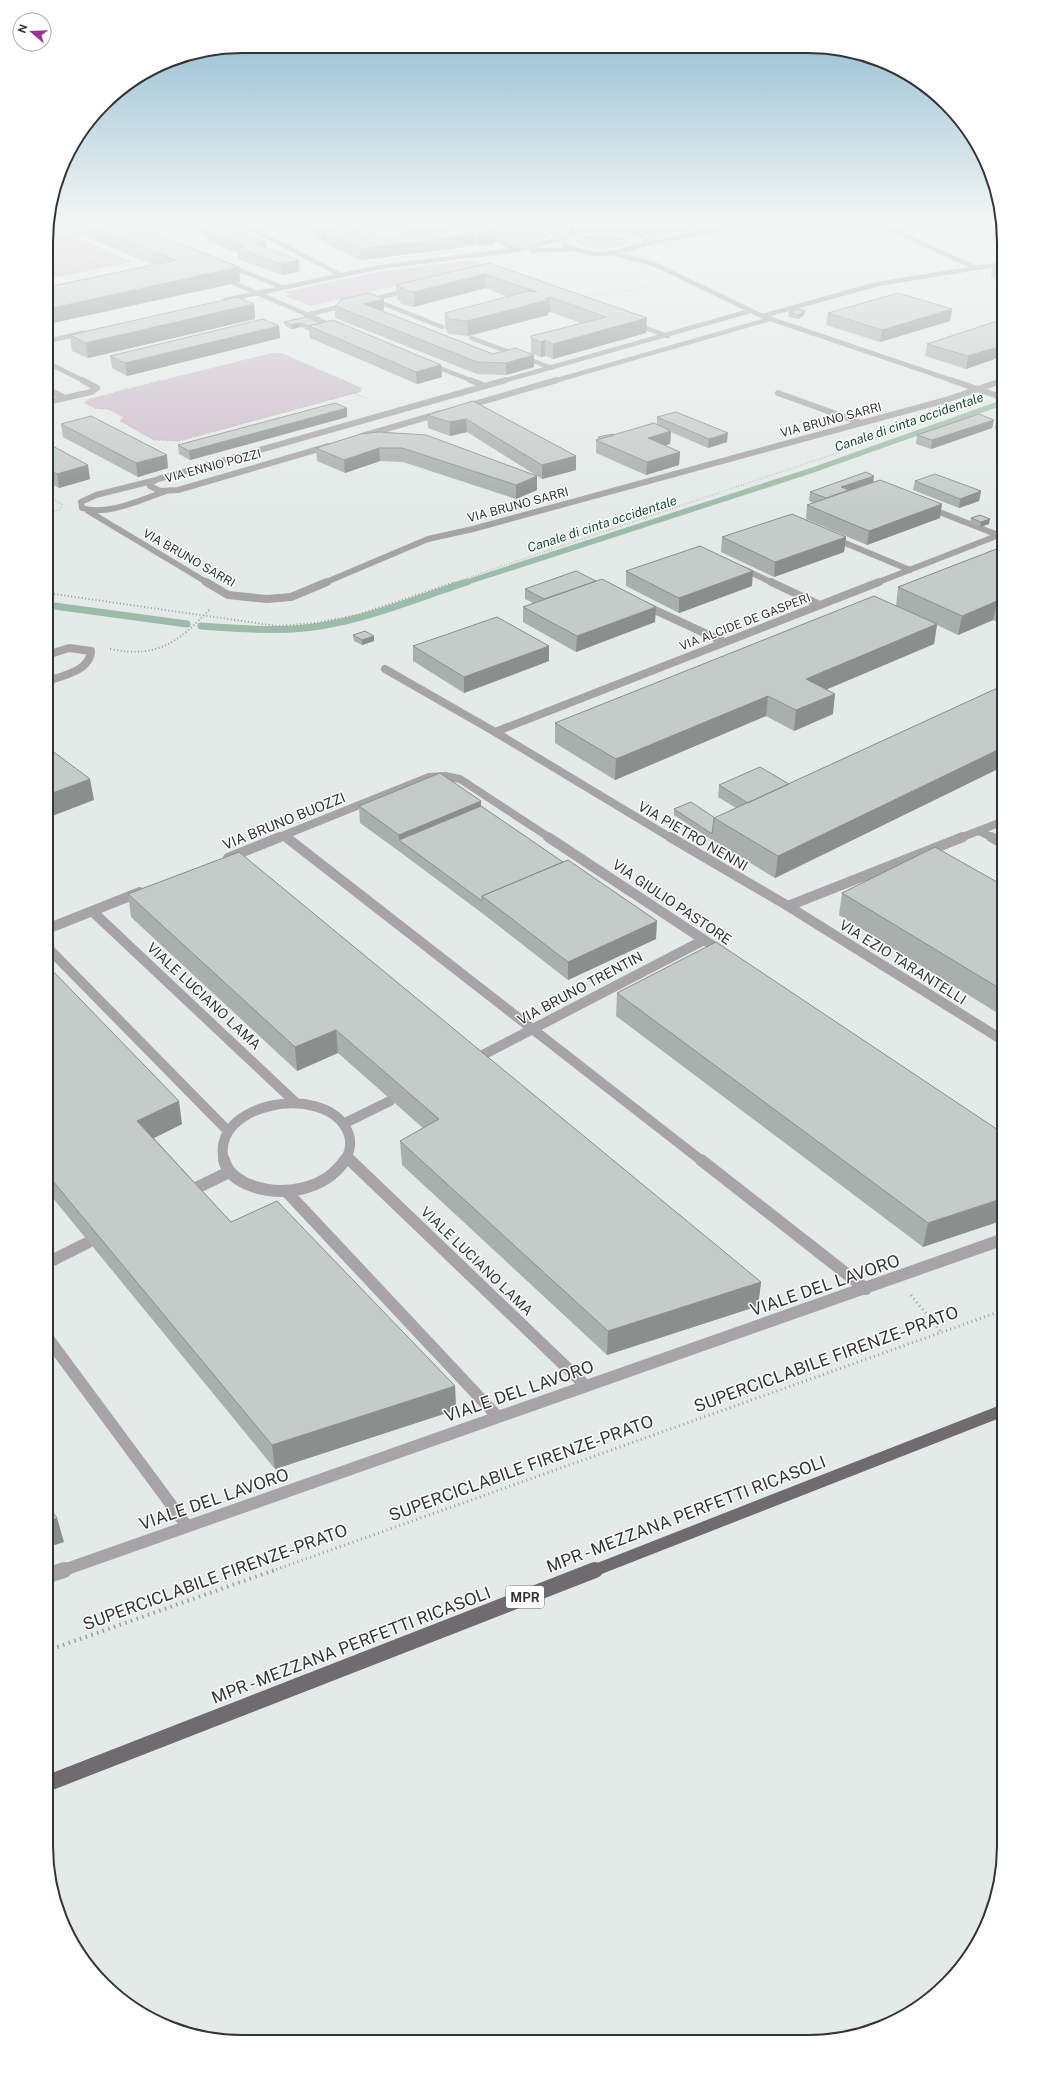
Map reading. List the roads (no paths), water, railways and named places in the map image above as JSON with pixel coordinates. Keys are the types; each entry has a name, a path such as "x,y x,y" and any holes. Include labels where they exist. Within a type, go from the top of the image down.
{"main road":[{"name":"MPR - MEZZANA PERFETTI RICASOLI","path":"53,1781 997,1413"}],"street":[{"path":"314,318 342,330"},
{"path":"421,318 442,327"},
{"name":"VIA ENNIO POZZI","path":"337,444 178,490 166,491 151,488 150,483 158,479 724,318"},
{"path":"458,408 770,319 997,396"},
{"path":"631,323 673,338"},
{"path":"53,340 86,332"},
{"path":"471,338 552,368"},
{"path":"680,340 687,342"},
{"path":"420,361 485,386"},
{"path":"53,365 97,387 91,392 53,401"},
{"name":"VIA BRUNO SARRI","path":"88,511 228,595 252,600 274,600 291,597 428,539 473,530 946,400 997,382"},
{"path":"53,392 65,398"},
{"path":"778,393 861,423"},
{"path":"352,439 450,411"},
{"path":"158,479 96,495 81,502 82,508 88,511 113,508 166,491"},
{"path":"920,504 997,533"},
{"name":"VIA ALCIDE DE GASPERI","path":"495,732 997,536"},
{"path":"829,537 910,570"},
{"path":"735,566 820,605"},
{"path":"637,602 724,642"},
{"path":"53,652 61,649 72,648 91,651 92,655 90,661 82,667 53,679"},
{"name":"VIA PIETRO NENNI","path":"385,669 495,732 640,820 788,906"},
{"name":"VIA BRUNO BUOZZI","path":"219,861 429,777 441,775"},
{"name":"VIA GIULIO PASTORE","path":"441,775 460,779 730,957"},
{"path":"788,906 997,824"},
{"path":"979,830 997,840"},
{"path":"284,836 534,1029 866,1289"},
{"path":"53,927 146,890"},
{"name":"VIA EZIO TARANTELLI","path":"788,906 997,1037"},
{"name":"VIALE LUCIANO LAMA","path":"92,911 296,1103"},
{"name":"VIA BRUNO TRENTIN","path":"469,1062 704,940"},
{"path":"53,953 228,1131"},
{"path":"345,1123 390,1101"},
{"path":"296,1103 323,1108 345,1123 351,1141 347,1158 340,1168 324,1180 310,1186 286,1191 251,1186 229,1172 221,1151 228,1131 238,1121 256,1110 274,1105 296,1103"},
{"name":"VIALE LUCIANO LAMA","path":"347,1158 585,1386"},
{"path":"188,1192 229,1172"},
{"path":"286,1191 498,1417"},
{"name":"VIALE DEL LAVORO","path":"53,1574 585,1386 866,1289 997,1242"},
{"path":"53,1260 87,1243"},
{"path":"53,1346 187,1526"}],"waterway":[{"name":"Canale di cinta occidentale","path":"465,583 813,470 997,404"},
{"name":"Canale di cinta occidentale","path":"201,626 270,630 315,627 359,618 465,583"},
{"name":"Canale di cinta occidentale","path":"53,606 187,624"}]}
